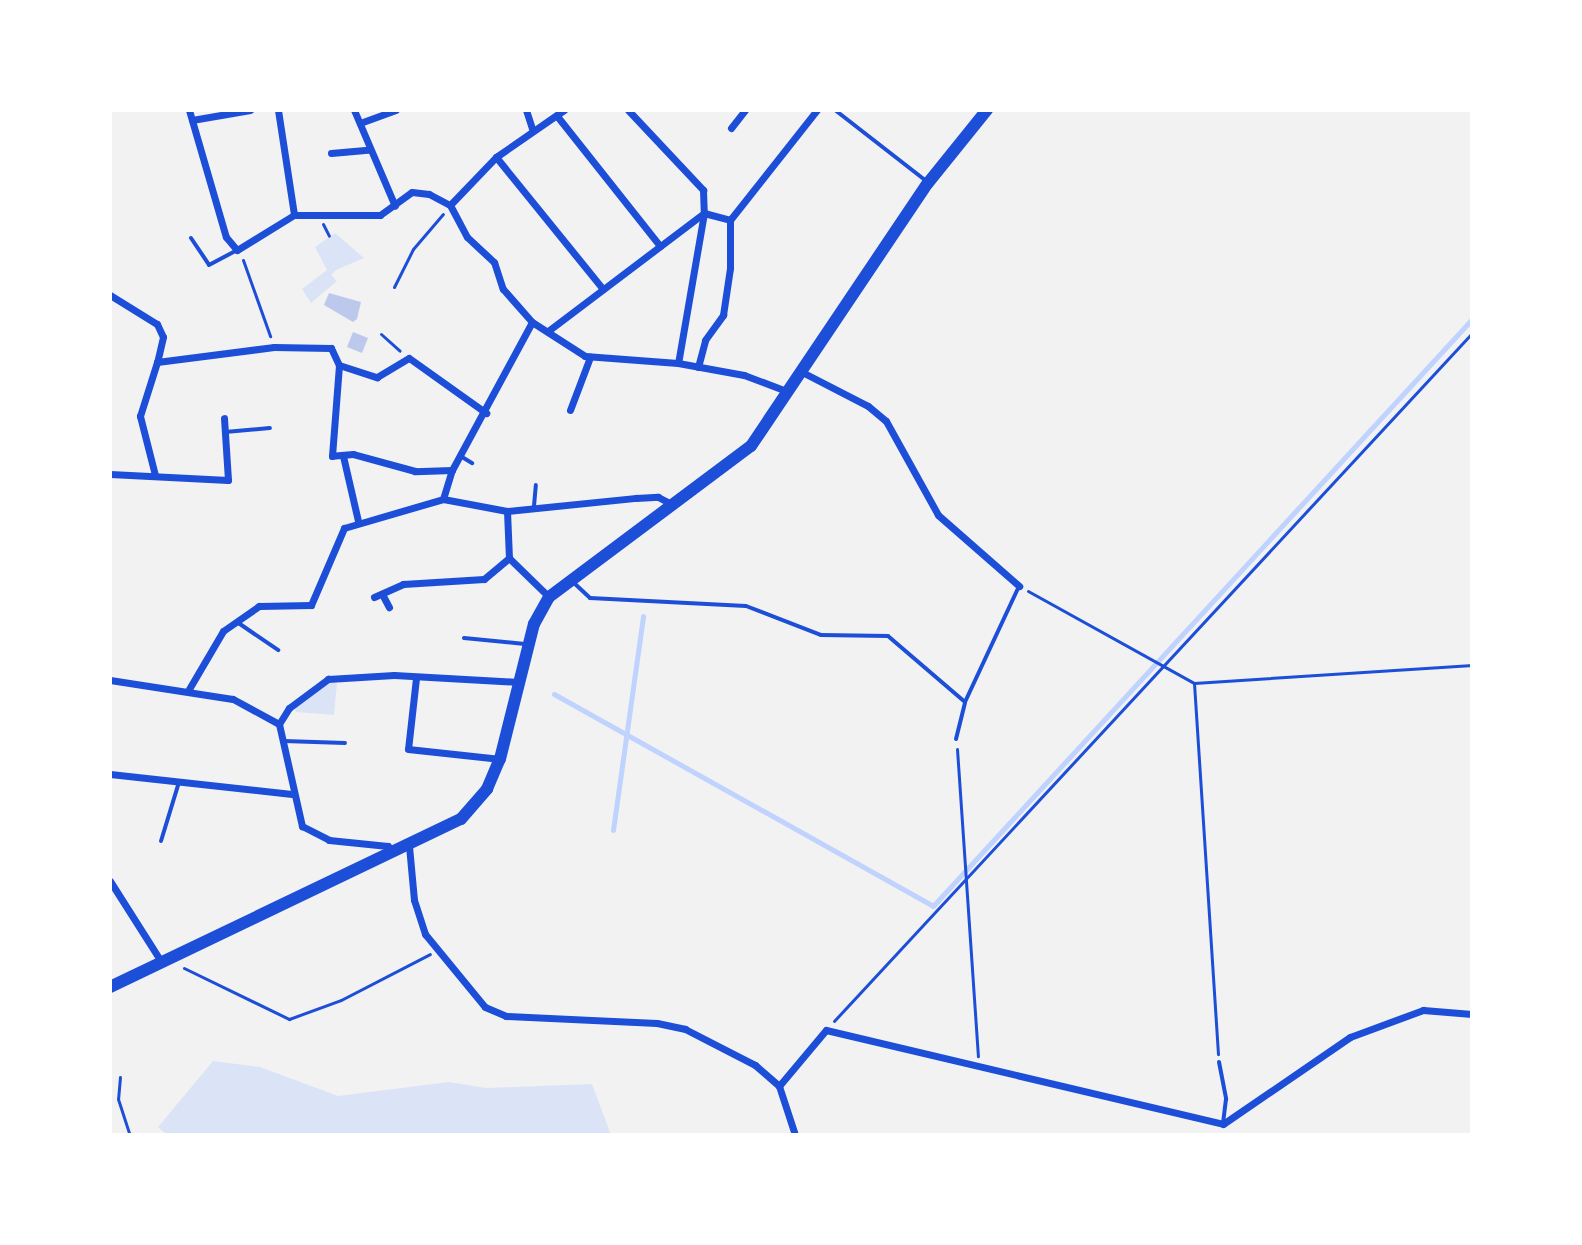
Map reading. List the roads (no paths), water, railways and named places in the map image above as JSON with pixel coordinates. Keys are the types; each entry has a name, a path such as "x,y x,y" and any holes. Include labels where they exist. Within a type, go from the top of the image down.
{"main road":[{"path":"110,987 461,819 487,789 500,759 529,644 549,597 569,578 739,459 789,392 928,183 987,110"}],"street":[{"path":"189,110 226,237 237,250 294,215 380,215 412,192 450,205 467,237 494,262 503,289 532,322 590,357 678,363 744,375 789,392"},
{"path":"192,120 250,110"},
{"path":"278,110 294,215"},
{"path":"354,110 368,150 395,206"},
{"path":"360,123 377,113 396,110"},
{"path":"526,110 532,129"},
{"path":"450,205 496,157 532,129 564,110"},
{"path":"628,110 703,190 704,213 678,363"},
{"path":"731,128 745,110"},
{"path":"698,367 705,340 723,315 730,268 730,220 817,110"},
{"path":"557,116 660,246"},
{"path":"331,153 368,150"},
{"path":"496,157 603,289"},
{"path":"704,213 730,220"},
{"path":"548,331 704,213"},
{"path":"110,295 157,324 163,337 140,416 155,475"},
{"path":"443,499 452,470 486,413 532,322"},
{"path":"157,362 274,347 331,348 339,365 332,456 415,471 452,470"},
{"path":"570,410 590,357"},
{"path":"339,365 377,377 409,358 486,413"},
{"path":"802,372 868,406 886,421 938,515 1019,586"},
{"path":"110,474 228,480 224,418"},
{"path":"343,456 358,521"},
{"path":"189,689 223,631 236,621 259,606 311,605 344,528 358,521 443,499 507,511 533,511 658,497 672,504"},
{"path":"507,511 509,558 549,597"},
{"path":"389,607 378,596 403,584 484,579 509,558"},
{"path":"279,724 318,682 416,678 518,682"},
{"path":"416,678 408,749 500,759"},
{"path":"110,680 189,689 233,699 279,724 292,794 302,826 316,835 388,846 393,853"},
{"path":"110,774 292,794"},
{"path":"409,846 414,900 425,934 485,1007 506,1016 657,1023 685,1029 755,1065 779,1086 795,1135"},
{"path":"110,881 166,962"},
{"path":"779,1086 826,1030 1223,1124 1350,1037 1423,1010 1472,1014"},
{"path":"1223,1124 1223,1135"}],"lane":[{"path":"835,110 928,183"},
{"path":"191,238 209,265 237,250"},
{"path":"225,432 270,428"},
{"path":"462,457 472,463"},
{"path":"533,511 536,485"},
{"path":"569,578 590,598 746,606 821,635 888,636 965,702"},
{"path":"956,739 965,702 1019,586"},
{"path":"236,621 278,650"},
{"path":"464,638 529,644"},
{"path":"284,741 345,743"},
{"path":"161,841 179,782"},
{"path":"1219,1062 1226,1099 1223,1124"}],"waterway":[{"path":"554,694 933,906 1472,319"},
{"path":"613,830 643,616"}]}
